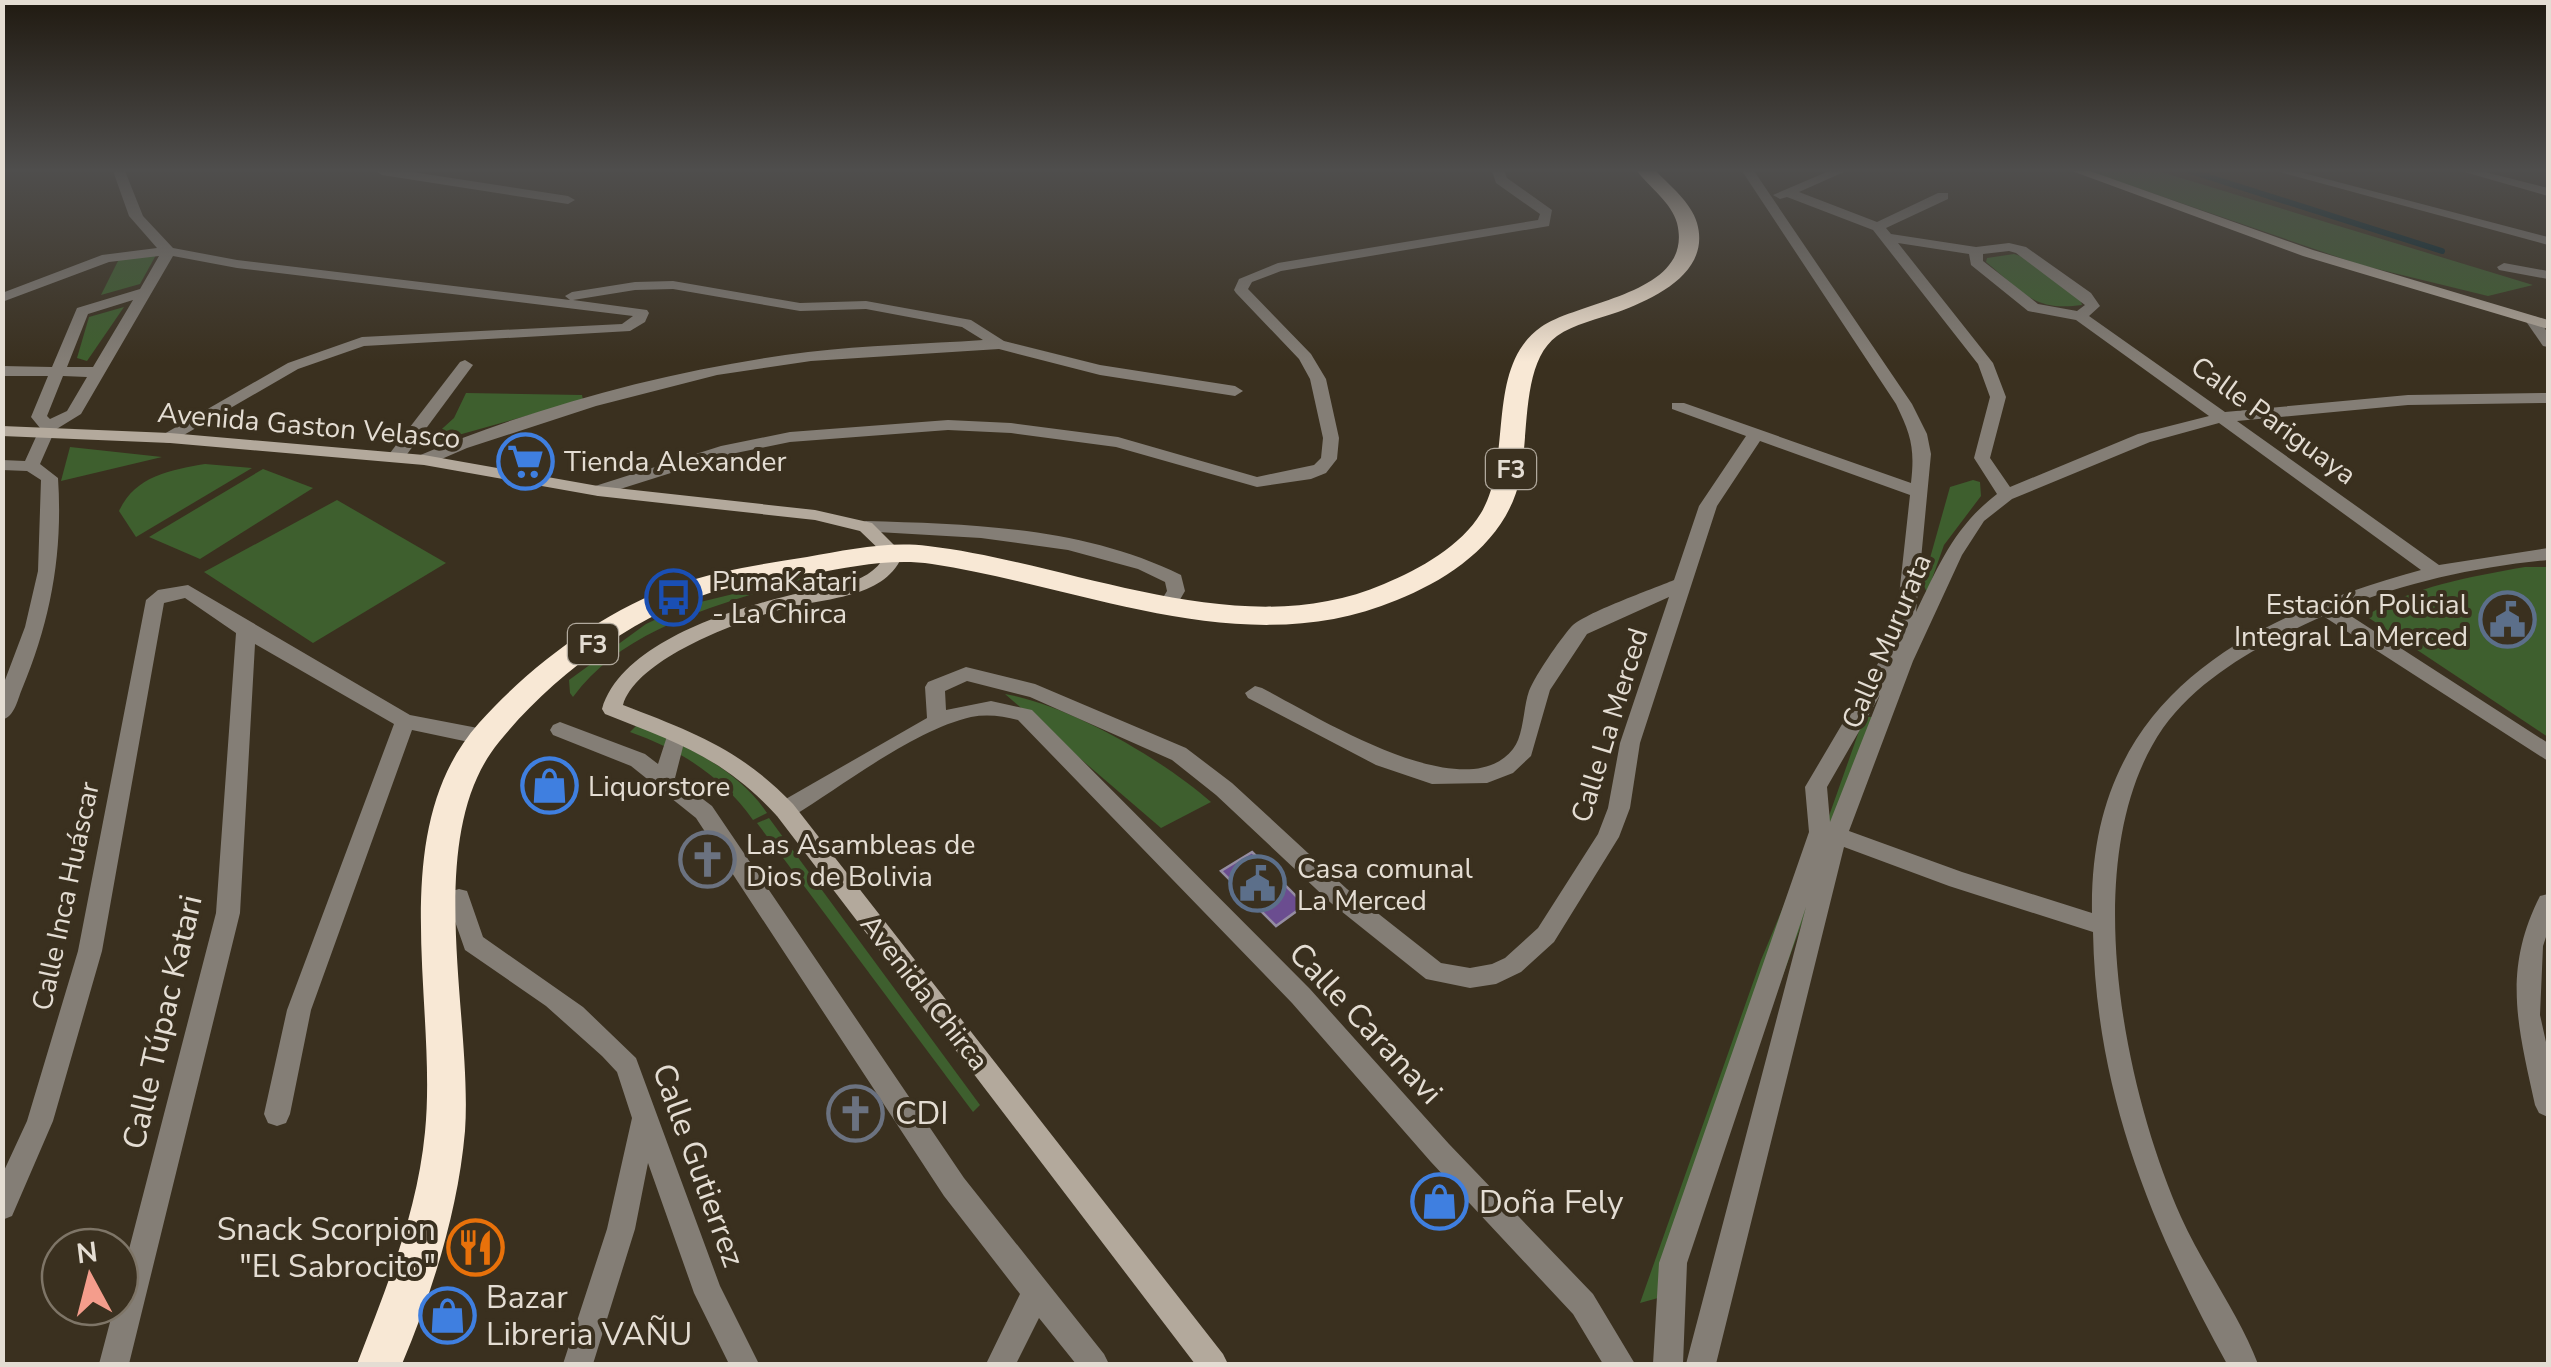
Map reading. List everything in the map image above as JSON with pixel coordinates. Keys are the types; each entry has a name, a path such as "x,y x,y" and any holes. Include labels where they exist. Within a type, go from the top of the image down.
{"highway":[{"name":"F3","path":"379,1364 418,1264 435,1208 443,1156 448,1078 438,956 439,904 455,795 484,738 562,665 625,622 673,598 754,575 864,555 924,554 1245,617 1300,618 1338,612 1420,579 1470,545 1496,510 1509,480 1520,371 1539,338 1555,327 1642,295 1660,284 1683,258 1687,235"}],"street":[{"path":"147,235 169,251"},
{"path":"598,491 727,450 790,437 948,425 1011,428 1118,442 1257,482 1305,475 1320,469 1329,458 1331,438 1318,379 1306,357 1249,302 1241,290 1246,279 1278,267 1473,235"},
{"path":"1668,1364 1674,1263 1820,832 1816,787 1903,648 1923,454 1919,434 1904,404 1793,235"},
{"path":"1885,235 1986,363 1994,380 1998,397 1982,458 2006,495"},
{"path":"1893,235 1976,252 2009,247 2030,253 2092,301 2089,313 2080,316"},
{"path":"2259,235 2548,326"},
{"path":"31,466 46,430 72,414 169,251"},
{"path":"2,298 107,258 169,251 237,264 632,310 642,316 625,328 362,342 293,366 170,438"},
{"name":"Calle Pariguaya","path":"1976,252 1976,262 2026,304 2051,313 2080,316 2434,570"},
{"path":"2504,266 2548,275"},
{"path":"548,300 635,286 673,285 800,306 866,306 966,323 999,344 1100,370 1235,392"},
{"path":"46,430 39,417 82,311 144,292"},
{"path":"2532,320 2548,343"},
{"path":"424,460 590,403 716,370 811,356 999,344"},
{"path":"396,457 465,365"},
{"path":"2,371 96,372"},
{"name":"Calle Mururata","path":"1701,1364 1836,835 1903,648 1978,517 2006,495 2144,438 2225,417 2408,400 2548,398"},
{"path":"1678,406 1919,492"},
{"name":"Avenida Gaston Velasco","path":"2,431 170,438 424,460 598,491 815,515 866,527"},
{"name":"Calle La Merced","path":"937,722 935,686 966,674 1035,691 1112,723 1179,754 1224,789 1338,896 1435,972 1470,978 1496,974 1513,966 1546,935 1608,837 1619,808 1630,743 1708,506 1756,434"},
{"path":"2,465 31,466 48,478 52,509 48,571 35,636 2,713"},
{"path":"866,527 994,533 1088,550 1158,569 1174,579 1176,592 1168,604"},
{"path":"866,527 894,554"},
{"name":"Avenida Chirca","path":"894,554 891,564 873,579 778,604 676,644 622,684 611,700 612,709 702,744 756,779 786,810 1213,1364"},
{"path":"2244,1364 2169,1222 2133,1123 2109,1008 2103,926 2108,847 2121,785 2156,724 2208,671 2262,635 2324,608 2434,570 2548,554"},
{"path":"1256,693 1382,759 1432,776 1487,775 1506,768 1524,751 1540,689 1580,629 1681,584"},
{"name":"Calle Inca Huáscar","path":"2,1207 40,1121 90,951 151,607 165,594 188,592 246,630"},
{"path":"2324,608 2548,754"},
{"path":"246,630 405,721 484,738"},
{"name":"Calle Túpac Katari","path":"114,1364 228,912 246,630"},
{"name":"Calle Caranavi","path":"786,810 937,722 969,710 988,708 1024,714 1301,996 1440,1153 1583,1304 1620,1364"},
{"path":"277,1114 300,1010 405,721"},
{"path":"560,730 638,760 704,812 934,1159 1094,1364"},
{"path":"664,780 676,735"},
{"path":"1836,835 1957,880 2103,926"},
{"name":"Calle Gutierrez","path":"439,904 460,898 472,943 524,976 611,1046 627,1066 708,1293 744,1364"},
{"path":"2548,903 2531,946 2528,1015 2548,1104"},
{"path":"578,1364 621,1228 644,1120"},
{"path":"1002,1364 1036,1291"}],"green space":[{"path":"2273,235 2368,235 2533,285 2488,296 2361,265"},
{"path":"2014,254 2024,257 2080,298 2082,305 2040,302 1986,262 1987,258"},
{"path":"156,255 140,284 101,295 119,259"},
{"path":"124,307 87,361 77,358 89,317"},
{"path":"466,393 582,395 583,400 437,441 433,437 454,418"},
{"path":"70,447 162,457 61,481"},
{"path":"205,464 252,468 136,537 119,511 134,490 167,472"},
{"path":"263,469 313,488 200,559 149,537"},
{"path":"1973,480 1980,482 1981,496 1944,545 1927,593 1923,583 1950,487"},
{"path":"337,500 446,563 313,643 204,572"},
{"path":"2525,567 2548,567 2548,737 2366,616 2423,590"},
{"path":"824,572 687,616 654,631 596,671 573,697 570,693 569,680 646,624 684,606"},
{"path":"1005,694 1057,709 1114,736 1211,802 1161,828"},
{"path":"1864,717 1873,717 1743,1082 1658,1298 1640,1303 1761,960 1791,888 1818,847"},
{"path":"638,724 726,771 767,813 753,820 728,790 699,766 630,732"},
{"path":"769,818 980,1105 973,1112 757,823"}],"building":[{"name":"Casa comunal La Merced","path":"1252,852 1305,905 1276,926 1221,871"}],"waterway":[{"path":"2391,235 2442,251"}],"place":[{"name":"Tienda Alexander","path":"525,461"},
{"name":"PumaKatari - La Chirca","path":"673,597"},
{"name":"Estación Policial Integral La Merced","path":"2507,620"},
{"name":"Liquorstore","path":"549,786"},
{"name":"Las Asambleas de Dios de Bolivia","path":"707,860"},
{"name":"Casa comunal La Merced","path":"1258,884"},
{"name":"CDI","path":"856,1113"},
{"name":"Doña Fely","path":"1440,1202"},
{"name":"Snack Scorpion \"El Sabrocito\"","path":"475,1247"},
{"name":"Bazar Libreria VAÑU","path":"447,1315"}]}
